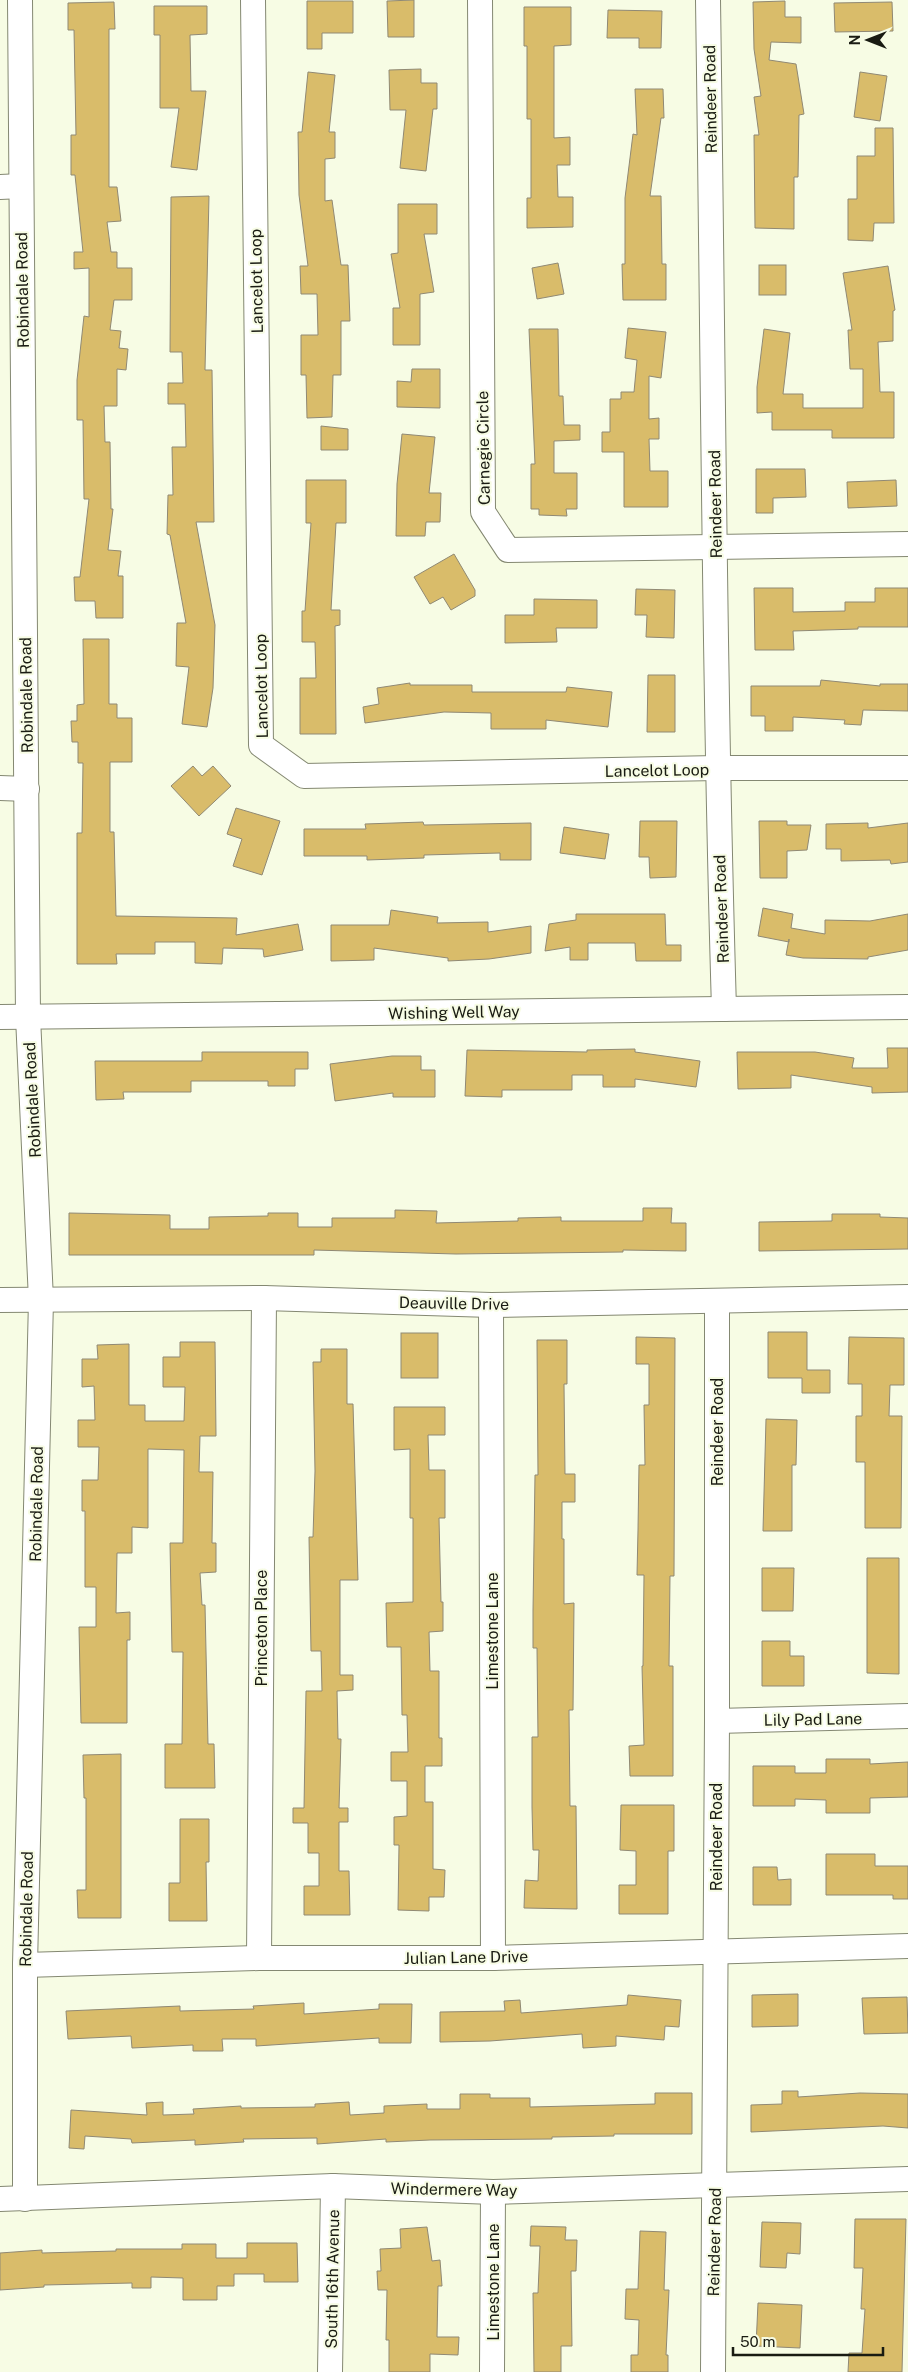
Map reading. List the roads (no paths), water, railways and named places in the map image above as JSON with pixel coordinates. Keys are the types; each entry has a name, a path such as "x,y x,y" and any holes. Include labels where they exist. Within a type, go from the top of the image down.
{"street":[{"name":"Robindale Road","path":"20,0 11,187 28,789 28,1017 41,1300 25,1965 26,2199"},
{"name":"Lancelot Loop","path":"253,0 261,745 304,776 717,768 908,768"},
{"name":"Carnegie Circle","path":"480,0 483,512 508,550 908,544"},
{"name":"Reindeer Road","path":"708,0 716,547 717,768 724,1009"},
{"path":"0,788 28,789"},
{"name":"Wishing Well Way","path":"0,1017 908,1007"},
{"name":"Deauville Drive","path":"0,1300 264,1298 491,1305 908,1297"},
{"name":"Princeton Place","path":"259,1958 264,1298"},
{"name":"Reindeer Road","path":"713,2372 717,1721 717,1302"},
{"name":"Limestone Lane","path":"491,1305 493,1958"},
{"name":"Lily Pad Lane","path":"717,1721 908,1716"},
{"name":"Julian Lane Drive","path":"25,1965 259,1958 493,1958 908,1946"},
{"name":"Windermere Way","path":"0,2199 333,2186 493,2192 908,2179"},
{"name":"South 16th Avenue","path":"330,2372 333,2186"},
{"name":"Limestone Lane","path":"492,2372 493,2192"}]}
